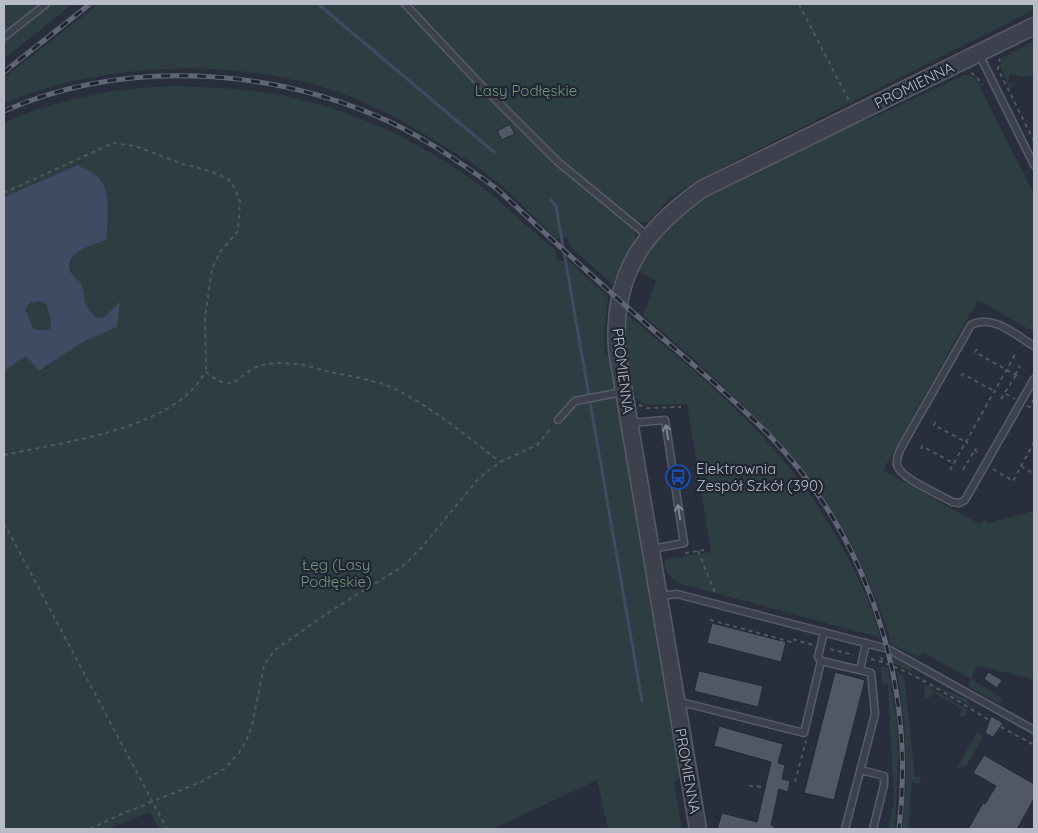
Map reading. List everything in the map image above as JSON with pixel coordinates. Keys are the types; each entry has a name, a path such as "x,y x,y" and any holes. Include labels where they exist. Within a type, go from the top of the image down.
{"street":[{"name":"PROMIENNA","path":"698,829 629,423 629,396 617,344 617,310 630,268 649,237 674,209 702,189 1034,26"}],"lane":[{"path":"4,36 46,4"},
{"path":"405,4 479,83 558,162 649,237"},
{"path":"978,53 1034,165"},
{"path":"1034,346 989,321 980,320 970,325 902,446 897,464 906,477 952,502 959,502 970,495 1034,379"},
{"path":"558,420 575,401 598,396 629,396"},
{"path":"629,423 665,420 684,544 651,550"},
{"path":"659,596 677,594 866,643 895,653 1034,730"},
{"path":"676,701 804,733 821,661 818,657 824,632"},
{"path":"860,670 866,643"},
{"path":"821,661 871,673 875,714 845,829"},
{"path":"861,770 884,776 884,785 873,829"}],"path":[{"path":"799,4 855,114"},
{"path":"1004,52 998,63 998,69 1034,141"},
{"path":"4,194 113,143 135,146 183,164 210,171 228,179 235,189 240,202 238,231 220,252 212,269 205,316 206,372 189,393 160,412 85,439 4,455"},
{"path":"977,349 975,352 1021,378"},
{"path":"950,470 1016,353"},
{"path":"206,372 219,382 226,384 236,382 259,366 280,363 298,364 372,380 402,392 444,420 500,462"},
{"path":"1002,399 1020,366"},
{"path":"962,376 963,374 972,378 980,385 995,391"},
{"path":"969,382 972,378"},
{"path":"629,396 643,407 681,407"},
{"path":"90,829 152,801 203,781 224,769 239,753 247,739 252,726 264,665 275,650 332,610 402,567 422,547 479,478 500,462 537,445 558,420"},
{"path":"936,422 934,425 953,433 966,443"},
{"path":"971,471 964,468 975,449 996,463 993,470 1013,481 1034,442"},
{"path":"921,449 922,446 929,452 954,464"},
{"path":"1021,466 1034,474"},
{"path":"4,522 167,829"},
{"path":"678,554 704,550"},
{"path":"698,551 716,596 707,593"},
{"path":"1001,727 1034,745"},
{"path":"795,782 808,734 804,733"},
{"path":"749,786 765,787"}],"green space":[{"path":"4,4 73,4 4,59"},
{"name":"Lasy Podłęskie","path":"98,4 1034,4 1034,10 698,180 671,197 648,222 640,223 634,232 636,238 621,264 613,285 570,246 568,237 557,239 520,203 476,165 381,110 333,90 278,76 238,71 158,69 118,73 79,80 41,90 4,103 4,78"},
{"path":"1034,41 1034,75 1023,77 1010,74 1008,82 1016,85 1010,89 1000,67 1002,58"},
{"path":"964,75 970,75 976,79 1034,194 1034,332 978,300 883,470 979,524 985,520 988,523 1034,511 1034,680 977,665 971,679 924,653 918,657 891,644 884,620 869,583 850,542 827,504 801,468 742,404 643,315 656,281 637,270 666,230 683,213 703,198 861,119 868,120"},
{"name":"Łęg (Lasy Podłęskie)","path":"179,86 247,90 298,99 351,115 403,137 474,181 555,250 557,261 568,260 608,297 604,334 605,355 611,355 680,777 674,782 682,829 608,829 597,780 493,829 159,829 150,812 108,829 4,829 4,371 26,356 40,371 83,342 117,327 119,303 103,318 95,317 86,305 82,286 73,274 70,264 77,251 108,225 106,196 99,178 78,165 4,197 4,123 46,107 90,95 134,89"},
{"path":"39,301 46,303 51,321 50,330 34,330 24,309 30,303"},
{"path":"625,313 722,396 780,457 806,490 830,525 860,582 881,641 878,637 678,583 669,574 664,562 666,559 711,552 687,404 646,405 636,398 624,343"},
{"path":"892,657 909,665 913,672 893,663"},
{"path":"876,667 888,668 897,724 898,757 895,829 888,829 894,802 888,685 882,684 881,670"},
{"path":"897,673 904,675 915,777 922,777 918,784 912,782 908,829 902,829 906,751"},
{"path":"971,679 1003,699 1000,704 968,686"},
{"path":"927,682 968,700 970,706"},
{"path":"925,685 968,710 965,716 959,717 962,709 933,692 928,699 924,698"},
{"path":"977,732 983,736 967,765 957,768"}],"water":[{"path":"78,165 92,172 103,183 107,199 106,240 76,253 70,263 70,270 81,284 86,305 95,317 103,318 120,302 117,327 83,342 39,371 26,356 4,371 4,197","holes":["39,301 46,303 51,321 50,330 34,330 25,309 30,303"]}],"building":[{"path":"510,124 515,134 502,140 497,131"},
{"path":"712,623 786,642 781,662 707,643"},
{"path":"699,671 763,686 758,707 694,691"},
{"path":"835,672 865,680 834,800 804,793"},
{"path":"988,672 1002,680 997,688 984,679"},
{"path":"991,716 1003,723 993,737 985,733"},
{"path":"719,726 783,744 778,763 785,765 782,779 790,781 788,792 779,789 771,825 774,826 774,829 717,829 722,813 757,822 771,762 714,746"},
{"path":"984,755 1034,784 1034,799 1017,829 968,829 983,803 985,804 996,786 973,773"}],"waterway":[{"path":"318,4 494,152"},
{"path":"551,200 556,206 642,701"}],"railway":[{"path":"4,72 90,4"},
{"path":"4,111 50,94 98,83 148,77 198,76 248,80 297,90 344,104 390,122 431,144 496,188 755,421 804,476 834,520 859,568 878,618 892,669 900,722 902,776 899,829"}],"place":[{"name":"Elektrownia Zespół Szkół (390)","path":"678,477"}]}
